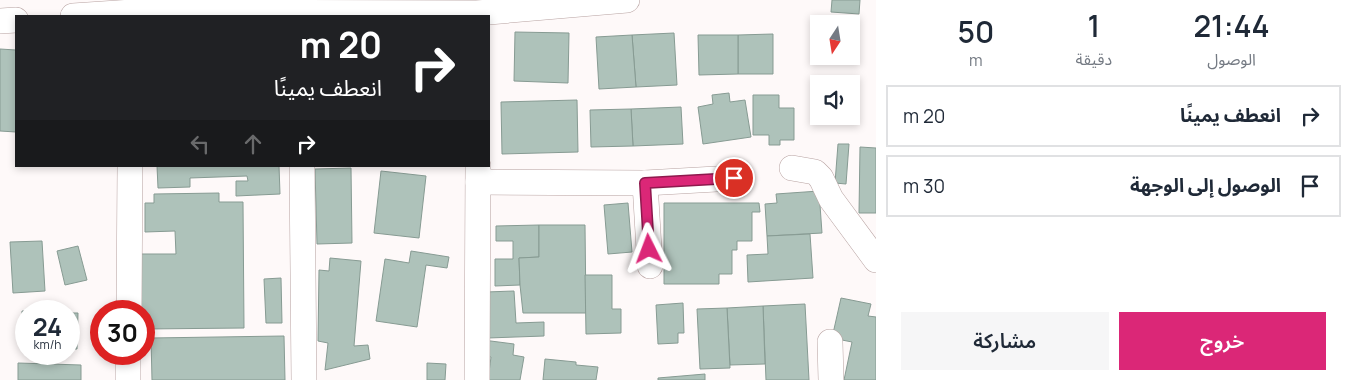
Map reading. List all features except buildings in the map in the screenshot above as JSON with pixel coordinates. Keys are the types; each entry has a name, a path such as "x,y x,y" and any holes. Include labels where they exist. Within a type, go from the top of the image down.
{"street":[{"path":"102,15 300,15 477,10 627,0"},
{"path":"0,21 15,20"},
{"path":"129,300 130,167"},
{"path":"302,167 304,380"},
{"path":"792,168 815,172 821,178 831,199 876,260"},
{"path":"477,380 478,174 645,183 734,178"},
{"path":"645,183 650,266"},
{"path":"830,342 831,380"},
{"path":"128,365 128,380"}],"route":[{"path":"649,249 645,183 734,178"}]}
